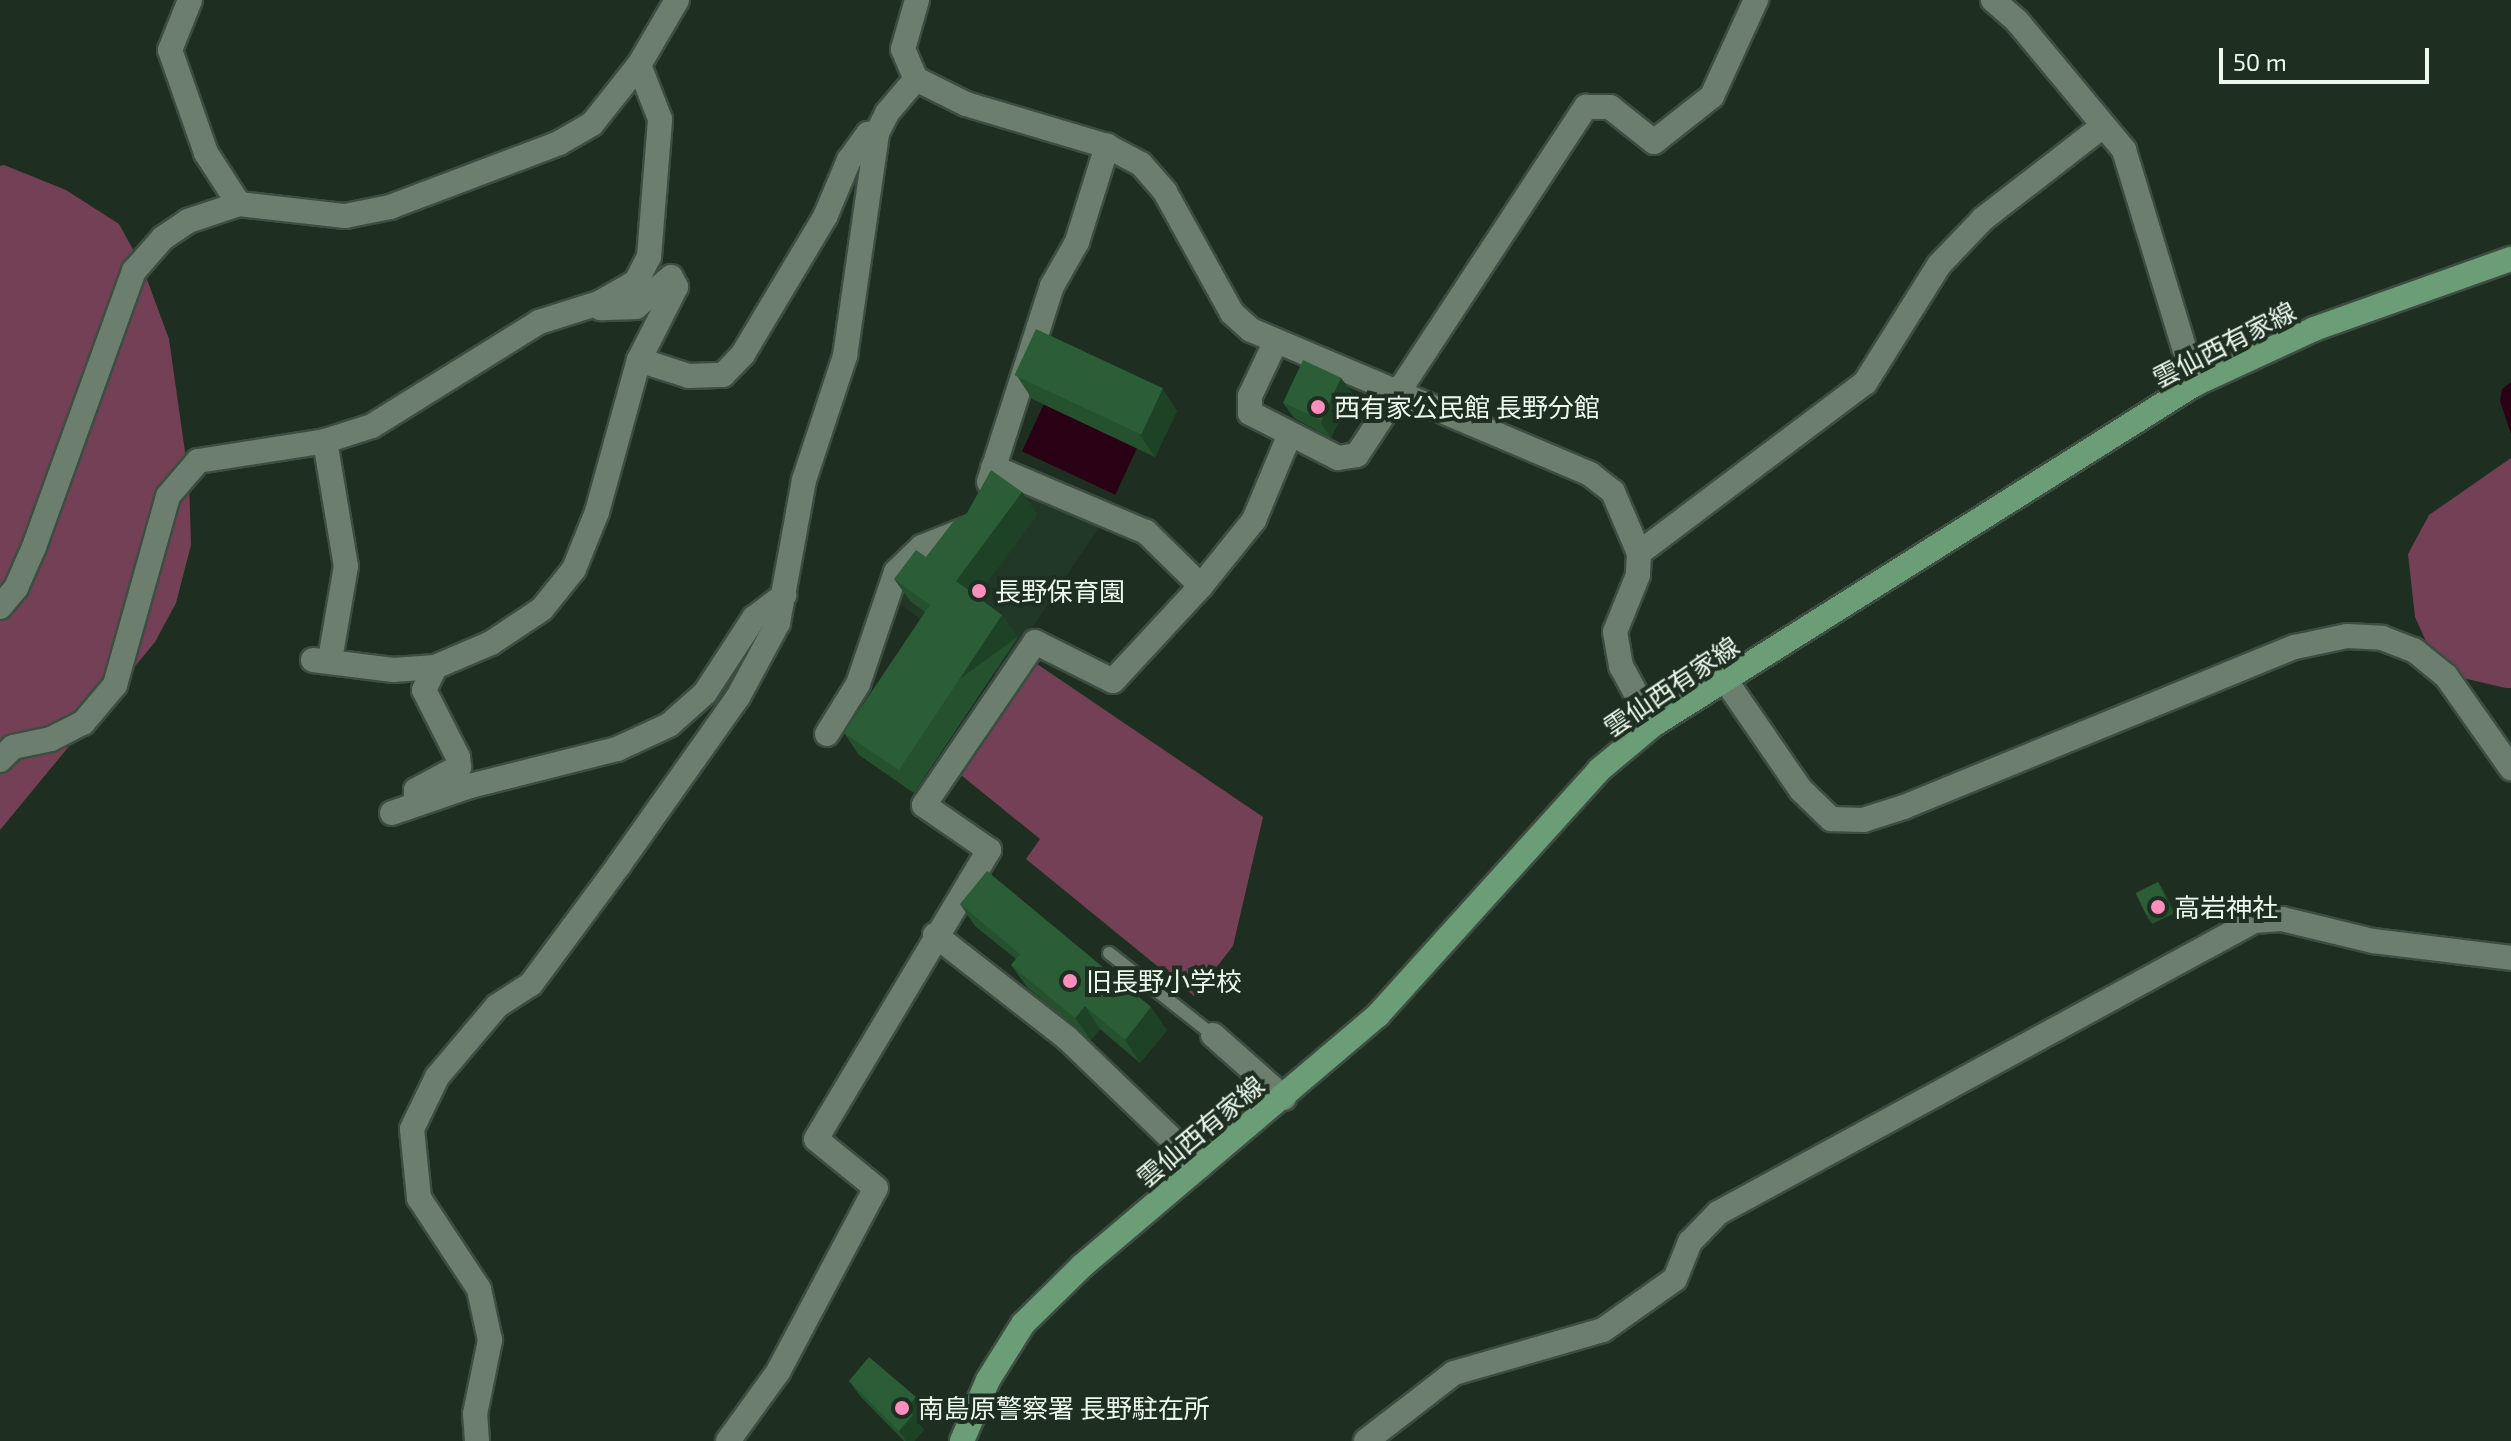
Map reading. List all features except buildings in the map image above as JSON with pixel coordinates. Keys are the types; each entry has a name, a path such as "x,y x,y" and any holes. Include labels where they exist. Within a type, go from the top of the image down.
{"main road":[{"name":"雲仙西有家線","path":"962,1441 988,1380 1023,1324 1082,1266 1284,1098 1378,1015 1599,770 1653,725 2195,384 2314,329 2511,259"}],"street":[{"path":"190,0 170,50 206,153 239,204"},
{"path":"0,607 16,588 34,547 134,271 163,238 188,221 239,204 345,216 390,207 559,143 592,124 639,65 677,0"},
{"path":"917,0 903,49 916,79 966,104 1107,146 1141,164 1165,192 1232,313 1251,330 1394,394 1590,474 1613,492 1639,553 1638,575 1615,632 1621,666 1653,725"},
{"path":"1276,341 1248,405 1256,418 1338,458 1357,455 1394,394 1430,348 1586,107 1610,107 1654,142 1712,96 1756,0"},
{"path":"1993,0 2017,21 2124,150 2195,384"},
{"path":"0,760 13,747 51,739 83,723 115,685 168,496 198,461 325,441 372,426 539,322 599,303 636,282 649,257 660,119 639,65"},
{"path":"477,1441 475,1414 490,1340 479,1289 419,1198 412,1129 437,1077 497,1006 531,984 738,697 778,623 804,480 845,356 877,133 916,79"},
{"path":"1639,553 1865,383 1939,265 1983,219 2103,126"},
{"path":"639,360 689,376 723,375 743,354 825,217 849,160 868,134 877,133"},
{"path":"827,734 858,684 896,572 922,547 970,527 981,511 1052,286 1077,242 1107,146"},
{"path":"325,441 346,566 322,660 393,670 435,667 491,643 542,609 574,569 597,512 639,360 676,287 671,277 636,307 601,308 599,303"},
{"path":"728,1441 778,1372 876,1188 816,1139 935,935 989,850 924,805 1035,642 1113,681 1201,586 1254,520 1290,434"},
{"path":"993,467 1146,532 1201,586"},
{"path":"392,813 617,749 669,725 705,693 754,618 784,595"},
{"path":"1726,681 1801,790 1831,819 1863,820 1904,807 2295,647 2347,636 2382,638 2414,650 2436,668 2511,768"},
{"path":"416,805 416,790 459,767 458,757 424,690 435,667"},
{"path":"1366,1441 1454,1373 1603,1330 1675,1279 1690,1242 1718,1213 2254,921 2282,919 2373,941 2511,958"},
{"path":"935,935 1067,1038 1200,1166"},
{"path":"1213,1035 1284,1098"}],"lane":[{"path":"1109,953 1213,1035"}],"shaded area":[{"path":"0,166 66,190 119,224 142,266 169,339 189,480 191,545 176,603 155,642 0,830"},
{"path":"2511,382 2511,434 2500,401 2502,389"},
{"path":"1044,404 1137,448 1115,495 1022,451"},
{"path":"2511,458 2511,688 2506,688 2454,676 2430,650 2415,617 2408,554 2429,515"},
{"name":"長野保育園","path":"1010,480 1103,521 999,678 900,604 904,578"},
{"path":"1037,664 1263,817 1233,946 1194,996 1026,859 1040,839 961,775"}],"place":[{"name":"西有家公民館 長野分館","path":"1318,407"},
{"name":"長野保育園","path":"979,591"},
{"name":"高岩神社","path":"2158,907"},
{"name":"旧長野小学校","path":"1070,981"},
{"name":"南島原警察署 長野駐在所","path":"902,1408"}]}
